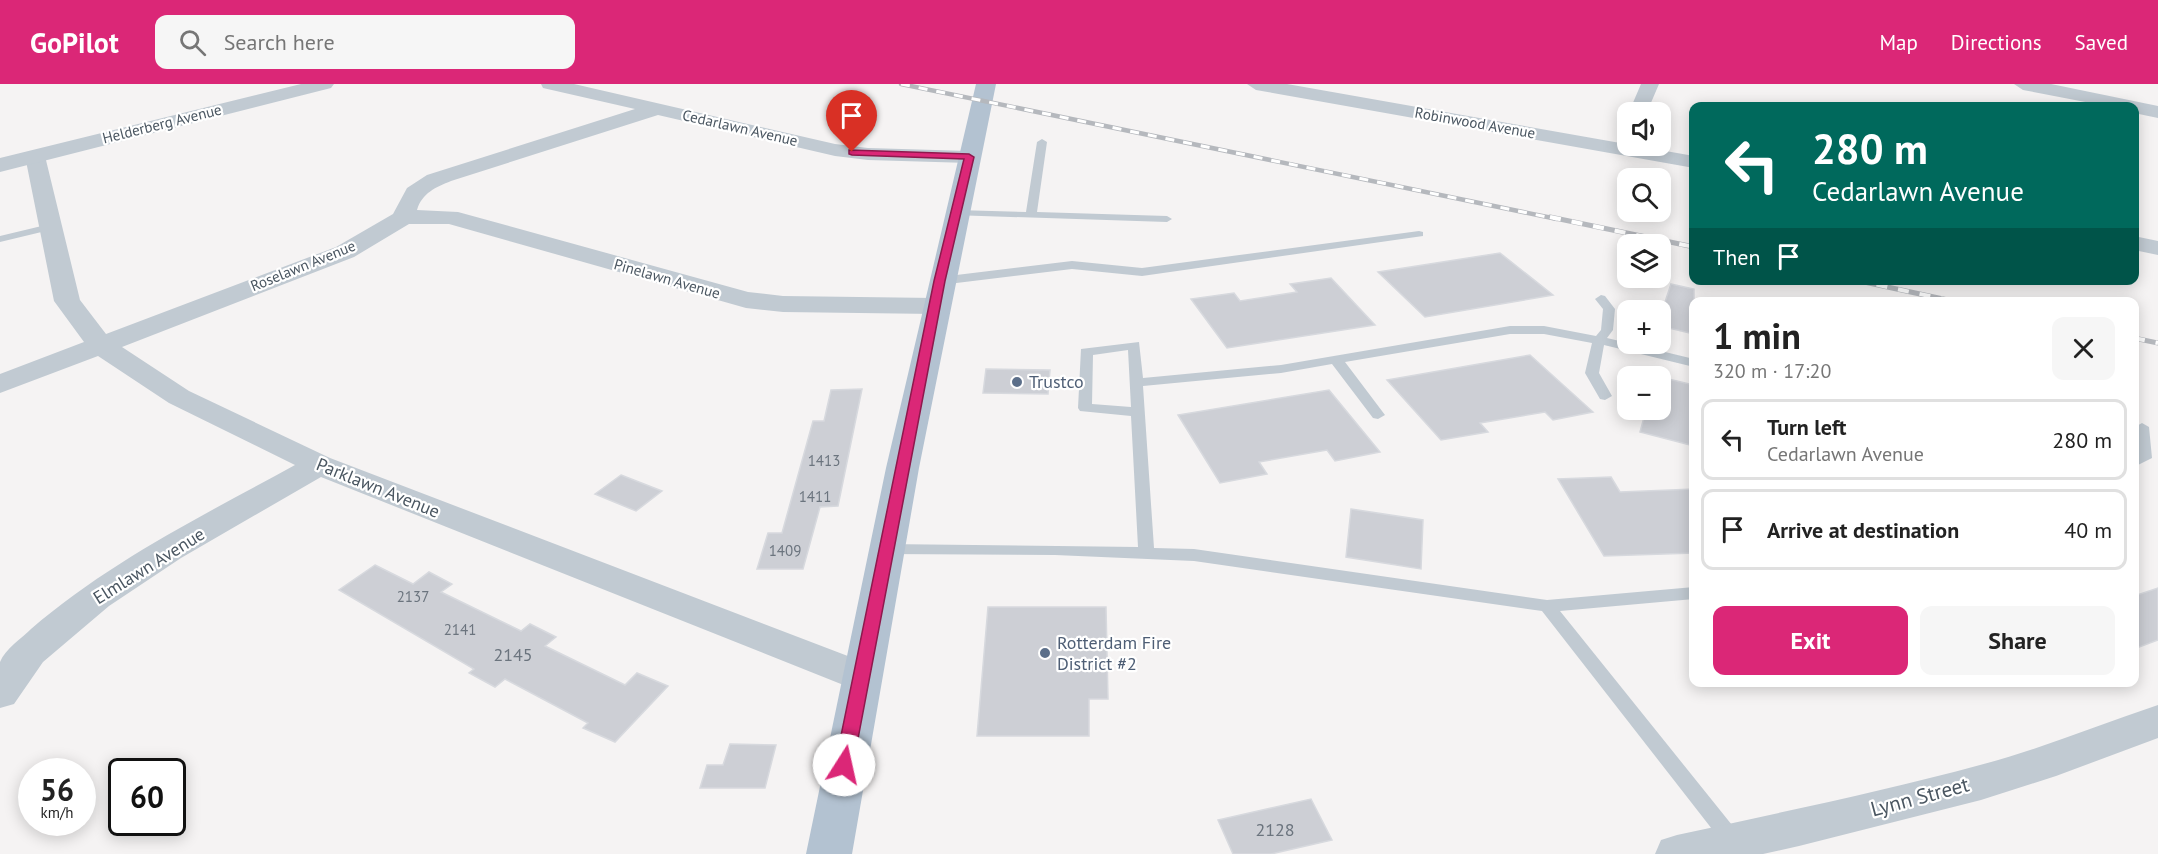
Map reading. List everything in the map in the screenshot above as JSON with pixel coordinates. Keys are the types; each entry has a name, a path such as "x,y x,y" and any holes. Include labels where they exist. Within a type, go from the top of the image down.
{"main road":[{"path":"829,854 885,549 937,294 986,84"}],"street":[{"name":"Helderberg Avenue","path":"0,165 324,84"},
{"name":"Cedarlawn Avenue","path":"550,84 835,150 868,154 969,157"},
{"name":"Robinwood Avenue","path":"1256,84 1617,141"},
{"path":"1642,102 1650,84"},
{"path":"2024,84 2109,102"},
{"path":"2142,109 2158,93"},
{"path":"404,217 406,205 421,185 452,173 657,109"},
{"name":"Parklawn Avenue","path":"35,156 67,301 100,345 179,397 319,465 860,676"},
{"name":"Robinwood Avenue","path":"1671,156 1689,161"},
{"name":"Pinelawn Avenue","path":"404,217 450,217 746,300 783,304 937,294"},
{"name":"Roselawn Avenue","path":"0,384 345,252 404,217"},
{"path":"2139,244 2158,248"},
{"name":"Elmlawn Avenue","path":"0,693 29,653 82,608 139,568 319,465"},
{"name":"Lynn Street","path":"1677,854 1897,805 2096,748 2158,722"}],"lane":[{"path":"1031,215 1042,142"},
{"path":"956,213 1167,219"},
{"path":"0,238 50,227"},
{"path":"937,294 1072,264 1142,272 1419,234"},
{"path":"1601,299 1609,309 1607,330 1599,340 1592,373 1605,396"},
{"path":"1137,384 1281,369 1510,330 1544,330 1599,340 1689,362"},
{"path":"1138,412 1085,408 1086,352 1134,345 1137,384 1146,553"},
{"path":"1336,360 1378,415"},
{"path":"2139,461 2145,459 2142,427"},
{"path":"885,549 1055,550 1205,557 1547,606 1689,593"},
{"path":"1547,606 1733,842"}],"building":[{"path":"1500,253 1553,295 1425,317 1378,272"},
{"path":"1331,278 1375,325 1227,348 1191,299 1234,293 1240,301 1297,292 1290,284"},
{"path":"1671,284 1694,289 1694,297 1689,297 1689,333 1671,329 1671,300 1666,300"},
{"path":"1530,355 1593,412 1553,420 1545,412 1480,423 1488,432 1441,440 1387,380"},
{"name":"Trustco","path":"986,369 1050,370 1048,394 983,393"},
{"path":"1671,380 1689,384 1689,445 1640,432 1643,420 1671,420"},
{"path":"862,389 838,506 820,507 803,569 757,569 768,533 782,533 813,421 824,421 831,390"},
{"path":"1329,390 1380,452 1335,461 1327,450 1259,462 1267,474 1220,483 1178,415"},
{"path":"621,475 662,491 636,511 595,494"},
{"path":"1611,477 1620,492 1689,489 1689,553 1604,556 1558,479"},
{"path":"1351,509 1423,520 1421,569 1346,557"},
{"path":"375,565 413,584 429,572 452,584 441,592 521,631 530,624 556,637 545,646 625,685 637,673 668,686 615,742 583,728 588,723 505,679 495,687 469,673 474,669 339,590"},
{"path":"2158,588 2158,640 2139,647 2139,594"},
{"name":"Rotterdam Fire District #2","path":"988,607 1106,607 1108,699 1089,699 1089,736 977,736"},
{"path":"730,744 776,745 765,788 700,788 707,765 723,765"},
{"path":"1311,799 1332,840 1271,854 1233,854 1218,820"}],"railway":[{"path":"901,84 1557,219"},
{"path":"1550,217 1689,246"},
{"path":"1878,285 1934,297"},
{"path":"2139,339 2158,343"}],"place":[{"name":"Trustco","path":"1017,382"},
{"name":"Rotterdam Fire District #2","path":"1045,653"}],"route":[{"path":"844,765 940,281 969,157 852,152"}]}
